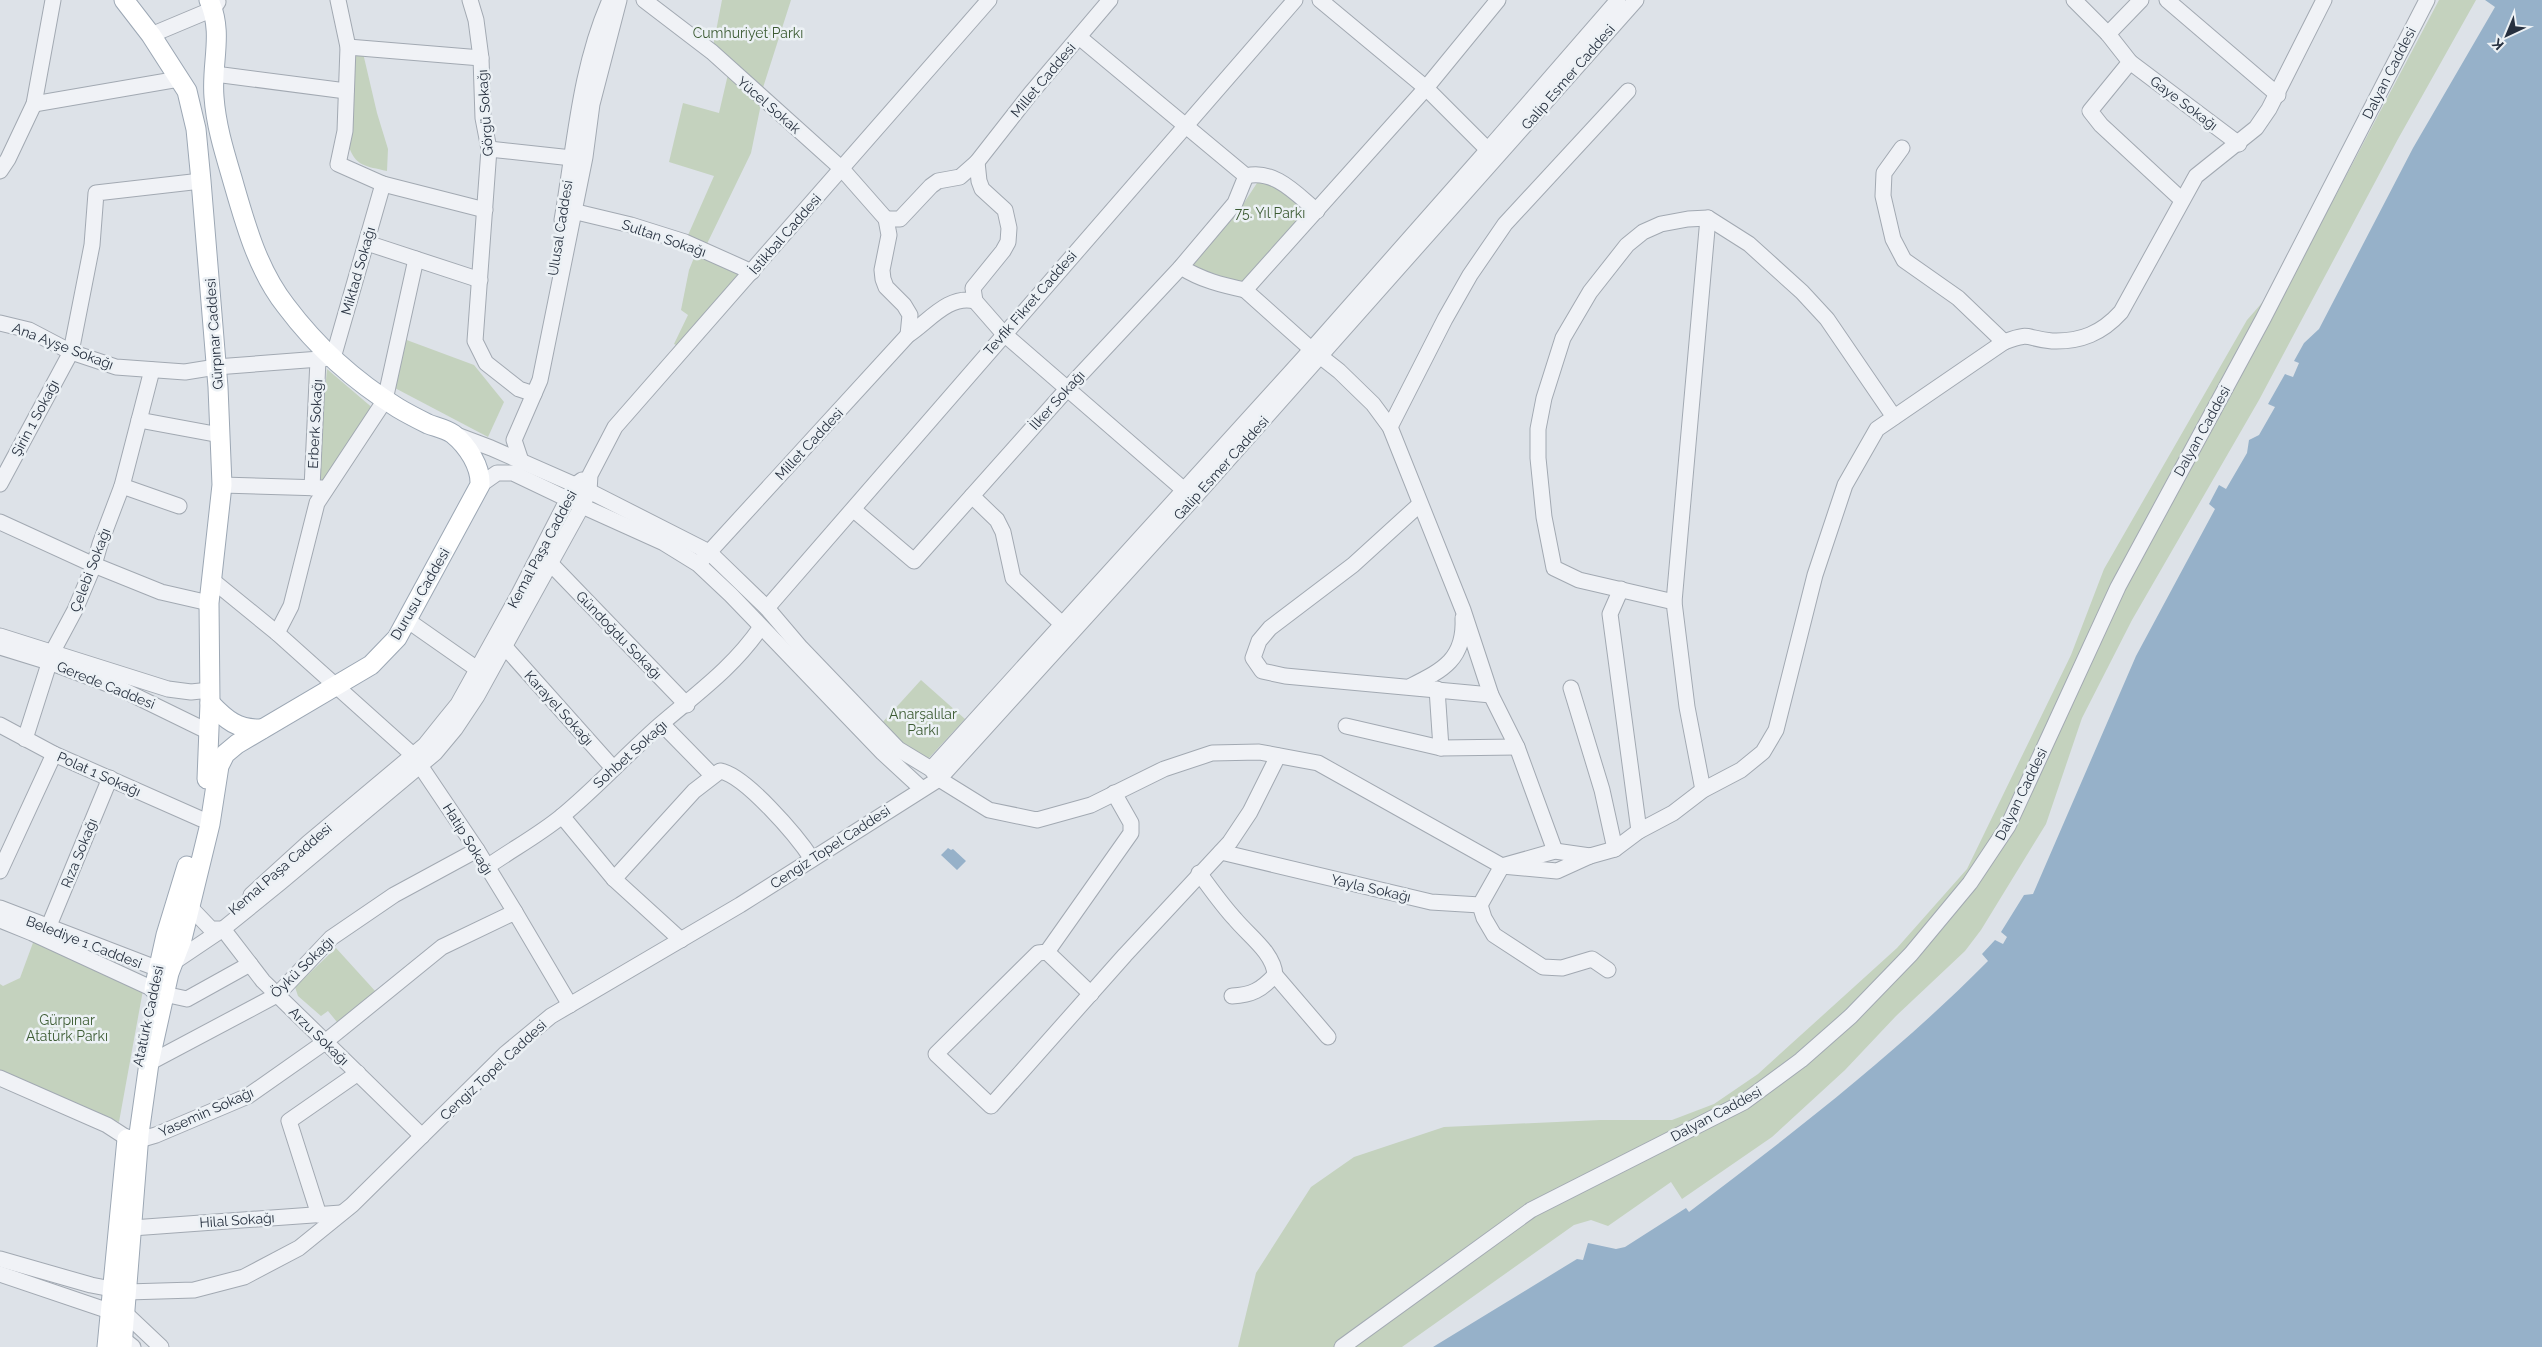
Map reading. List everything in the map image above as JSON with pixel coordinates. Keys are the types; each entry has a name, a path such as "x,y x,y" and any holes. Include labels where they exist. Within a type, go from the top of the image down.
{"main road":[{"name":"Gürpınar Caddesi","path":"124,0 183,85 194,120 202,181 216,367 222,485 209,603 210,697"},
{"path":"213,3 218,44 214,80 216,114 220,138 244,222 259,260 286,306 326,359 385,400 427,423 452,434 481,472 480,485"},
{"path":"183,85 203,93 214,80"},
{"path":"194,120 204,108 211,109 216,114"},
{"name":"Durusu Caddesi","path":"262,729 371,666 397,638 480,485"},
{"path":"210,697 224,718 244,728 262,729"},
{"name":"Atatürk Caddesi","path":"119,1291 132,1228 138,1133 139,1052 168,961 201,819 206,788 210,697"},
{"name":"Atatürk Caddesi","path":"168,961 190,907 210,824 219,766 225,754 237,744 262,729"},
{"path":"209,732 237,744"},
{"name":"Atatürk Caddesi","path":"121,1345 117,1312 119,1291 138,1133 159,992"}],"street":[{"path":"0,171 8,159 34,104 53,0"},
{"path":"338,0 348,47 344,131 338,164 382,184 485,210"},
{"name":"Görgü Sokağı","path":"470,0 476,20 481,58 483,118 490,149 475,341 486,363 519,388 530,393"},
{"path":"578,158 579,103 598,32 610,0"},
{"path":"491,448 509,430 530,393 540,380 578,158 618,0"},
{"name":"Yücel Sokak","path":"644,0 712,52 842,168 886,219"},
{"name":"İstikbal Caddesi","path":"590,475 616,428 989,0"},
{"name":"Millet Caddesi","path":"949,180 960,176 978,162 1031,93 1110,0"},
{"name":"Tevfik Fikret Caddesi","path":"767,608 854,510 1003,333 1186,126 1294,0"},
{"path":"1320,0 1426,88 1492,153 1618,0"},
{"path":"1245,290 1426,88 1498,0"},
{"name":"Galip Esmer Caddesi","path":"935,774 1316,353 1492,153 1636,0"},
{"name":"Gaye Sokağı","path":"2074,0 2108,34 2130,62 2239,144"},
{"path":"2108,34 2141,0"},
{"path":"2167,0 2278,95"},
{"path":"452,434 491,448 582,488 709,552 767,608 801,648 898,749 990,810 1037,820 1091,805 1164,769 1212,753 1259,752 1318,763 1502,866 1558,871 1590,856 1615,849 1639,831 1673,813 1702,790 1741,770 1763,752 1776,730 1815,575 1844,485 1876,429 2004,342 2023,334 2051,341 2079,339 2107,328 2121,312 2196,176 2239,144 2256,128 2278,95 2324,0"},
{"name":"Dalyan Caddesi","path":"1342,1347 1531,1210 1744,1102 1772,1084 1851,1016 1911,954 1949,910 2008,826 2118,586 2263,319 2427,0"},
{"path":"150,35 213,3"},
{"path":"1079,37 1246,176 1256,174 1276,179 1317,211"},
{"path":"348,47 481,58"},
{"path":"2130,62 2090,111 2102,125 2182,200"},
{"path":"214,80 346,91"},
{"path":"34,104 183,85"},
{"path":"1390,427 1444,319 1470,275 1506,224 1628,91"},
{"path":"1902,148 1884,173 1883,196 1893,239 1904,260 1958,298 2004,342"},
{"path":"490,149 578,158"},
{"path":"978,162 978,181 982,189"},
{"name":"İlker Sokağı","path":"854,510 914,561 1068,388 1181,267 1235,202 1246,176"},
{"path":"889,235 931,186 938,181 949,180 972,184 982,189 1005,210 1008,234 1003,250 974,294 968,299 956,301 940,310 914,311 904,305 886,287 883,279 882,270 889,235 886,219 895,220 903,217"},
{"name":"Şirin 1 Sokağı","path":"0,484 71,352 92,245 96,193 202,181"},
{"name":"Miktad Sokağı","path":"326,359 367,243 382,184"},
{"name":"Sultan Sokağı","path":"569,210 631,225 685,242 752,272"},
{"path":"1674,602 1579,580 1554,568 1544,517 1538,458 1538,429 1544,398 1563,338 1590,292 1627,245 1642,232 1661,224 1688,219 1708,218 1749,244 1802,292 1827,319 1894,417"},
{"path":"1702,790 1687,707 1674,602 1708,218"},
{"path":"367,243 416,259 480,284"},
{"path":"278,633 291,606 317,503 385,400 416,259"},
{"path":"1181,267 1197,277 1245,290 1339,371 1373,404 1390,427 1419,505 1463,610 1491,695 1517,747 1555,850"},
{"path":"935,774 1062,624 1189,494 1003,333 974,294"},
{"path":"904,305 910,315 908,335"},
{"name":"Millet Caddesi","path":"698,564 908,335 940,310"},
{"name":"Ana Ayşe Sokağı","path":"0,323 29,330 71,352 116,367 185,372 216,367 326,359"},
{"name":"Erberk Sokağı","path":"312,488 326,359"},
{"name":"Çelebi Sokağı","path":"25,739 51,657 75,610 94,566 100,544 122,486 152,370"},
{"path":"521,461 514,440 530,393"},
{"path":"139,420 220,436"},
{"path":"480,485 497,474 513,473 575,503 664,542 698,564 762,627 883,753 922,789"},
{"name":"Kemal Paşa Caddesi","path":"168,961 217,929 455,729 505,648 551,564 575,503 590,475"},
{"path":"222,485 328,488"},
{"path":"122,486 179,506"},
{"path":"972,496 997,520 1003,532 1013,578 1062,624"},
{"name":"Kemal Paşa Caddesi","path":"417,760 425,745 458,704 575,503"},
{"path":"1419,505 1353,565 1270,628 1259,641 1253,658 1262,671 1285,676 1411,686 1491,695"},
{"path":"0,522 94,566 161,592 209,603"},
{"name":"Gündoğdu Sokağı","path":"551,564 687,705"},
{"name":"Hatip Sokağı","path":"212,580 278,633 417,760 477,850 570,1005"},
{"path":"1621,589 1610,614 1639,831"},
{"path":"1411,686 1441,672 1454,659 1464,630 1463,610"},
{"path":"407,620 477,669"},
{"name":"Sohbet Sokağı","path":"487,868 562,816 662,724 687,705 746,649 762,627"},
{"name":"Gerede Caddesi","path":"0,636 121,689 209,732"},
{"name":"Gerede Caddesi","path":"0,647 51,657 168,689 210,697"},
{"name":"Karayel Sokağı","path":"505,648 613,768"},
{"path":"1571,688 1602,790 1615,849"},
{"path":"1437,689 1441,748"},
{"path":"662,724 712,775"},
{"name":"Polat 1 Sokağı","path":"0,725 54,754 201,819"},
{"path":"1346,726 1441,748 1517,747"},
{"path":"0,871 54,754"},
{"path":"1114,793 1131,823 1131,833 1047,952 1038,954 936,1054 991,1106 1199,873 1230,842 1250,812 1278,756"},
{"path":"614,879 712,775 720,771 726,772 742,782 794,834 812,859"},
{"name":"Cengiz Topel Caddesi","path":"0,1259 119,1291 194,1290 244,1276 299,1248 341,1213 505,1054 551,1016 681,940 812,859 922,789 935,774"},
{"name":"Rıza Sokağı","path":"48,928 110,778"},
{"path":"562,816 614,879 681,940"},
{"name":"Öykü Sokağı","path":"149,1063 277,995 331,938 394,895 477,850"},
{"path":"1590,856 1555,850 1502,866 1480,905 1484,918 1494,935 1544,967 1562,968 1592,959 1608,970"},
{"name":"Yayla Sokağı","path":"1221,852 1431,902 1480,905"},
{"path":"1199,873 1235,919 1261,948 1274,968 1275,975 1328,1038"},
{"name":"Arzu Sokağı","path":"190,907 217,929 250,964 263,981 422,1136"},
{"name":"Belediye 1 Caddesi","path":"0,908 48,928 168,961"},
{"name":"Yasemin Sokağı","path":"138,1133 248,1096 326,1042 442,947 514,912"},
{"name":"Belediye 1 Caddesi","path":"0,920 159,992 187,999 250,964"},
{"path":"1047,952 1091,994"},
{"path":"1232,996 1249,995 1267,984 1275,975"},
{"path":"319,1215 289,1121 358,1073"},
{"path":"0,1078 108,1126 138,1133"},
{"name":"Hilal Sokağı","path":"132,1228 341,1213"},
{"path":"0,1274 117,1312 161,1347"}],"green space":[{"name":"Cumhuriyet Parkı","path":"722,0 791,0 760,97 762,99 751,153 704,250 745,273 684,349 674,344 688,315 681,310 689,270 698,248 685,242 714,176 669,162 683,103 719,113 729,70 712,52"},
{"path":"2439,0 2476,0 2398,139 2259,400 2132,620 2082,718 2046,824 1981,930 1965,951 1896,1016 1845,1070 1772,1137 1682,1199 1671,1182 1608,1226 1591,1220 1574,1225 1402,1347 1238,1347 1256,1273 1311,1187 1354,1157 1444,1127 1600,1120 1672,1120 1714,1104 1758,1074 1897,948 1967,869 2071,655 2104,569 2247,320 2290,271 2336,195"},
{"path":"351,53 363,53 377,113 388,149 387,171 362,164 354,157 348,144"},
{"name":"75. Yıl Parkı","path":"1257,183 1271,183 1308,210 1244,285 1190,265 1240,209"},
{"path":"404,339 474,365 504,402 488,437 393,387"},
{"path":"327,369 375,410 329,482 317,479"},
{"name":"Anarşalılar Parkı","path":"921,680 965,719 927,760 910,751 881,724"},
{"name":"Gürpınar Atatürk Parkı","path":"34,940 143,990 119,1122 0,1071 0,984 3,986 20,978"},
{"path":"336,948 376,992 337,1022 328,1011 321,1016 298,996 295,987"}],"water":[{"path":"2485,0 2542,0 2542,1347 1433,1347 1577,1259 1583,1260 1588,1243 1616,1249 1625,1247 1686,1208 1689,1212 1843,1092 1917,1028 1988,961 1982,954 1995,940 2003,944 2007,937 2001,932 2024,895 2033,894 2136,656 2215,509 2209,504 2219,485 2226,489 2247,453 2249,440 2259,435 2275,407 2268,404 2285,374 2293,377 2299,363 2294,361 2304,343 2319,329 2413,148 2495,7"},
{"path":"948,848 953,849 966,861 957,870 941,855"}]}
